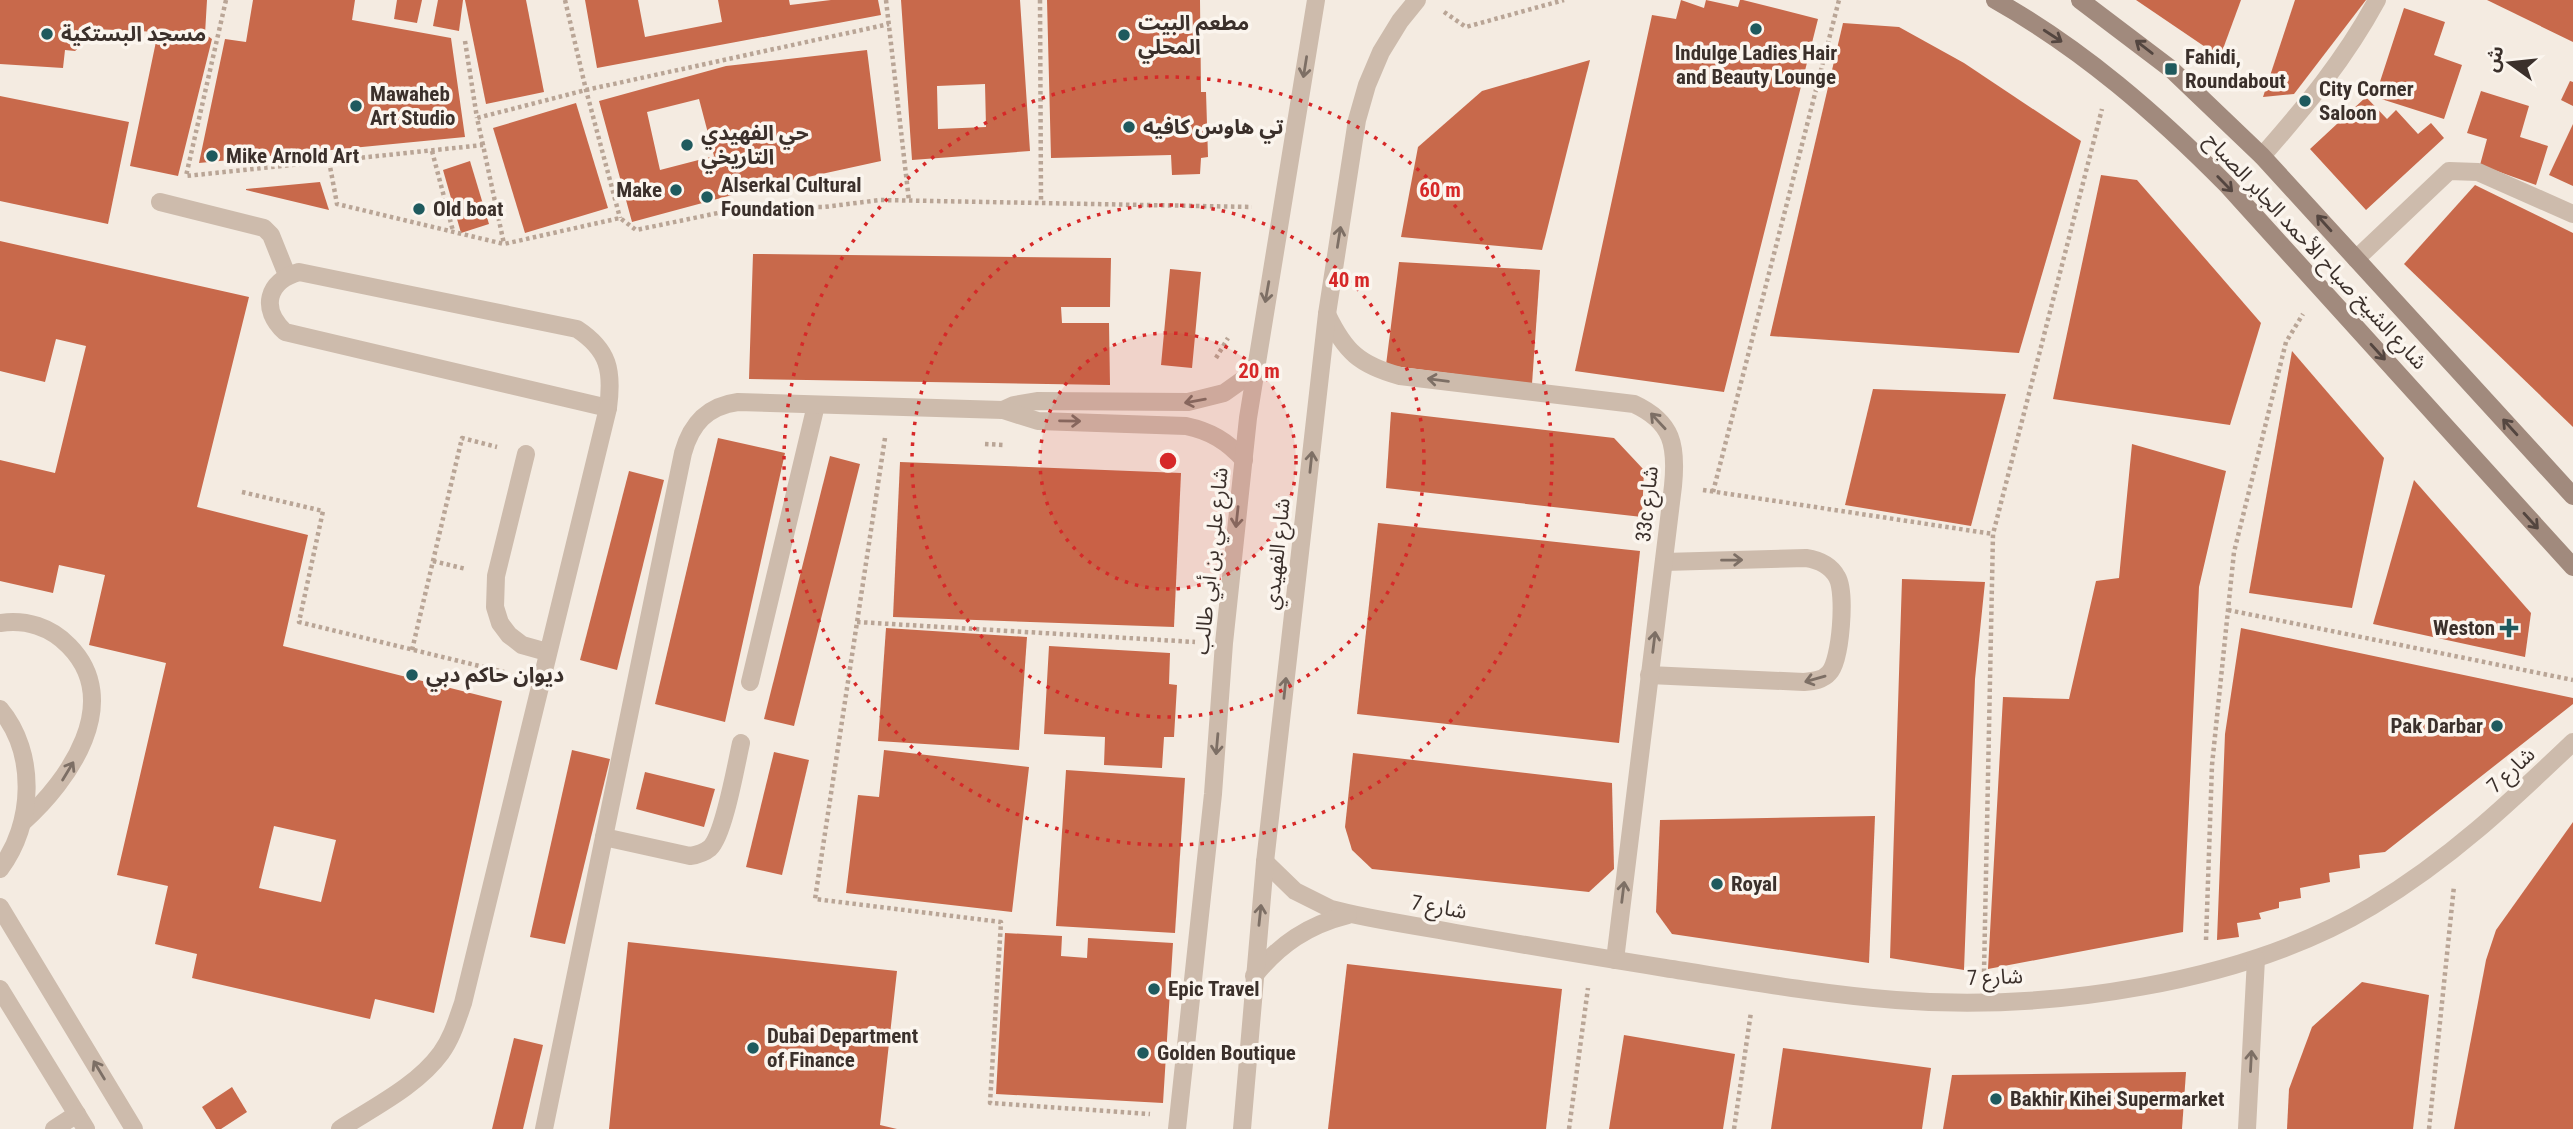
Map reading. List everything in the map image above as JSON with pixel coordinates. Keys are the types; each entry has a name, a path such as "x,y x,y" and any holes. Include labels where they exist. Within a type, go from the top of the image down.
{"main road":[{"name":"شارع الشيخ صباح الأحمد الجابر الصباح","path":"1995,0 2066,44 2185,143 2573,566"},
{"name":"شارع الشيخ صباح الأحمد الجابر الصباح","path":"2080,0 2102,7 2262,156 2573,496"}],"street":[{"name":"شارع علي بن أبي طالب","path":"1178,1122 1213,794 1224,643 1244,460 1255,371 1316,0"},
{"name":"شارع الفهيدي","path":"1242,1129 1265,863 1327,314 1357,120 1367,85 1381,52 1417,0"},
{"path":"2262,156 2313,99 2357,36 2377,0"},
{"path":"2356,259 2449,171 2478,172 2573,214"},
{"path":"160,202 264,228 271,235 287,275"},
{"path":"340,1129 424,1072 442,1053 454,1029 463,1003 608,408 611,376 607,361 595,343 577,329 310,272 287,275 276,284 270,296 270,310 275,323 285,332 608,408"},
{"name":"33c شارع","path":"1327,314 1338,337 1354,356 1376,369 1400,376 1626,403 1648,411 1660,421 1669,434 1674,449 1673,485 1615,960"},
{"path":"1003,410 1037,401 1188,402 1224,393 1255,371"},
{"path":"544,1129 684,453 692,428 701,417 724,404 1003,410 1038,421 1186,426 1202,429 1232,447 1244,460"},
{"path":"750,682 816,405"},
{"path":"526,454 496,576 495,607 500,623 509,635 522,645 547,652"},
{"path":"1649,675 1816,681 1828,675 1839,653 1841,587 1832,570 1824,564 1806,558 1664,562"},
{"path":"0,623 24,622 45,628 62,639 77,654 92,689 93,707 76,757 50,796 23,822"},
{"path":"0,709 17,737 25,765 27,794 23,822 0,869"},
{"name":"شارع 7","path":"1265,863 1312,901 1351,914 1592,957 1829,994 1900,1001 2044,998 2116,990 2205,972 2256,959 2314,937 2370,908 2423,874 2500,811 2573,742"},
{"path":"604,837 690,856 701,854 710,848 720,829 741,743"},
{"path":"0,907 134,1129"},
{"name":"شارع 7","path":"1254,976 1278,950 1306,929 1351,914"},
{"path":"2247,1129 2256,959"},
{"path":"0,989 82,1122 54,1129"}],"path":[{"path":"226,0 186,176 483,145"},
{"path":"565,0 620,218 636,230 742,208 824,207 880,200 1282,208"},
{"path":"886,0 909,201"},
{"path":"1040,0 1041,202"},
{"path":"1436,7 1466,27 1564,0"},
{"path":"1713,492 1839,0"},
{"path":"477,118 586,90 889,24"},
{"path":"465,41 477,118 504,244"},
{"path":"1983,1001 1993,534 2110,78"},
{"path":"432,150 453,231"},
{"path":"329,161 337,204 504,244 620,218"},
{"path":"2205,972 2212,765 2234,552 2286,342 2319,287"},
{"path":"412,650 462,438 526,454"},
{"path":"884,438 816,899 1002,922 990,1103 1178,1122"},
{"path":"1673,485 1993,534"},
{"path":"242,492 323,511 299,622 540,681"},
{"path":"2228,610 2573,680"},
{"path":"857,622 1224,643"},
{"path":"2429,1129 2459,846"},
{"path":"1569,1129 1592,957"},
{"path":"1734,1129 1755,982"}],"building":[{"path":"0,0 207,0 205,34 212,39 178,176 130,166 158,32 95,29 94,34 75,51 65,50 63,68 0,64"},
{"path":"253,0 355,0 352,20 451,38 465,137 199,163 225,39 246,42"},
{"path":"397,0 422,0 417,23 394,19"},
{"path":"438,0 463,0 459,31 433,26"},
{"path":"465,0 526,0 544,92 486,104"},
{"path":"585,0 638,0 645,37 722,22 718,0 789,0 790,5 831,0 878,0 881,15 597,68"},
{"path":"901,0 1020,0 1030,151 912,160","holes":["985,84 986,127 938,129 937,86"]},
{"path":"1047,0 1200,0 1201,92 1206,92 1208,157 1201,158 1200,174 1172,175 1171,155 1051,158"},
{"path":"1681,0 1704,8 1706,0 1738,7 1740,0 1743,0 1818,19 1724,392 1575,371 1652,15 1676,19"},
{"path":"2136,0 2241,0 2220,57"},
{"path":"2295,0 2366,0 2294,94 2263,97"},
{"path":"2487,0 2573,0 2573,42"},
{"path":"2404,8 2445,22 2434,55 2462,65 2444,119 2375,97"},
{"path":"1843,23 1899,27 1964,63 2081,141 2019,353 1770,336"},
{"path":"867,50 881,161 758,188 632,222 599,101 726,66","holes":["699,99 714,156 660,170 647,112"]},
{"path":"1590,60 1542,250 1401,237 1418,147 1482,91"},
{"path":"2570,81 2573,82 2573,106 2561,100"},
{"path":"2481,91 2529,106 2520,137 2548,146 2536,185 2480,165 2487,139 2467,133"},
{"path":"0,96 129,122 108,224 0,201"},
{"path":"2366,97 2387,119 2396,110 2418,134 2431,123 2444,138 2366,210 2310,149"},
{"path":"576,103 608,208 525,233 493,128"},
{"path":"2573,124 2573,186 2549,175"},
{"path":"470,161 489,224 461,233 443,170"},
{"path":"2101,175 2137,180 2261,323 2230,425 2053,399"},
{"path":"320,182 329,210 246,190 246,189"},
{"path":"2475,185 2573,233 2573,427 2404,264"},
{"path":"0,241 249,297 197,507 308,535 283,646 502,701 434,1013 375,999 370,1019 192,978 197,954 155,944 168,886 117,875 166,663 89,645 105,575 59,565 53,593 0,581 0,460 55,473 86,346 56,339 45,382 0,371","holes":["274,826 336,840 321,902 259,888"]},
{"path":"753,254 1111,258 1110,307 1061,307 1062,323 1109,323 1110,385 749,379"},
{"path":"1399,262 1540,270 1532,384 1386,365"},
{"path":"1170,269 1201,272 1192,368 1161,365"},
{"path":"2292,351 2384,458 2352,608 2249,593"},
{"path":"1873,389 2006,394 1971,526 1845,505"},
{"path":"1391,412 1614,438 1644,470 1642,517 1386,488"},
{"path":"718,438 785,453 725,722 655,704"},
{"path":"2132,444 2226,471 2199,587 2183,932 1988,969 2003,697 2069,699 2096,581 2119,578"},
{"path":"830,456 860,464 794,726 764,719"},
{"path":"900,462 1181,473 1174,627 893,617"},
{"path":"629,471 664,480 617,670 580,660"},
{"path":"2414,480 2531,613 2525,657 2373,624"},
{"path":"1378,523 1640,551 1619,743 1357,714"},
{"path":"1902,579 1985,582 1975,679 1964,970 1890,958"},
{"path":"886,628 1027,637 1019,750 878,741"},
{"path":"2241,628 2573,698 2573,704 2385,852 2359,855 2360,868 2329,873 2330,882 2300,888 2301,898 2279,902 2279,908 2259,913 2261,919 2237,923 2239,937 2217,940 2225,734"},
{"path":"1049,646 1170,653 1169,684 1177,685 1174,737 1164,737 1162,768 1104,765 1105,737 1044,734"},
{"path":"572,750 610,759 565,944 530,937"},
{"path":"884,750 1029,767 1012,912 846,893 858,795 879,797"},
{"path":"774,752 809,760 782,875 746,867"},
{"path":"1353,753 1612,783 1614,869 1589,892 1372,869 1352,850 1345,827"},
{"path":"1066,770 1185,778 1175,933 1056,926"},
{"path":"645,772 715,789 704,827 636,809"},
{"path":"1875,816 1869,963 1672,934 1656,912 1660,820"},
{"path":"2573,822 2573,1129 2454,1129 2486,960 2496,930"},
{"path":"1005,933 1062,936 1061,956 1087,958 1088,938 1173,943 1163,1103 996,1094"},
{"name":"Dubai Department of Finance","path":"628,942 897,971 880,1125 897,1129 609,1129"},
{"path":"1347,964 1562,989 1546,1129 1328,1129"},
{"path":"2362,982 2429,995 2413,1129 2287,1129 2289,1089 2312,1027"},
{"path":"1624,1035 1735,1054 1723,1129 1609,1129"},
{"path":"514,1038 543,1045 523,1129 492,1129"},
{"path":"1783,1048 1931,1068 1922,1129 1771,1129"},
{"path":"2186,1072 2182,1129 1943,1129 1952,1075"},
{"path":"232,1087 247,1112 221,1129 216,1129 202,1107"}],"place":[{"name":"Indulge Ladies Hair and Beauty Lounge","path":"1756,29"},
{"name":"مسجد البستكية","path":"47,34"},
{"name":"مطعم البيت المحلي","path":"1124,35"},
{"name":"Fahidi, Roundabout","path":"2171,69"},
{"name":"City Corner Saloon","path":"2305,101"},
{"name":"Mawaheb Art Studio","path":"356,106"},
{"name":"تي هاوس كافيه","path":"1129,127"},
{"name":"حي الفهيدي التاريخي","path":"687,145"},
{"name":"Mike Arnold Art","path":"212,156"},
{"name":"Make","path":"676,190"},
{"name":"Alserkal Cultural Foundation","path":"707,197"},
{"name":"Old boat","path":"419,209"},
{"name":"Weston","path":"2509,628"},
{"name":"ديوان حاكم دبي","path":"412,675"},
{"name":"Pak Darbar","path":"2497,726"},
{"name":"Royal","path":"1717,884"},
{"name":"Epic Travel","path":"1154,989"},
{"name":"Dubai Department of Finance","path":"753,1048"},
{"name":"Golden Boutique","path":"1143,1053"},
{"name":"Bakhir Kihei Supermarket","path":"1996,1099"}]}
